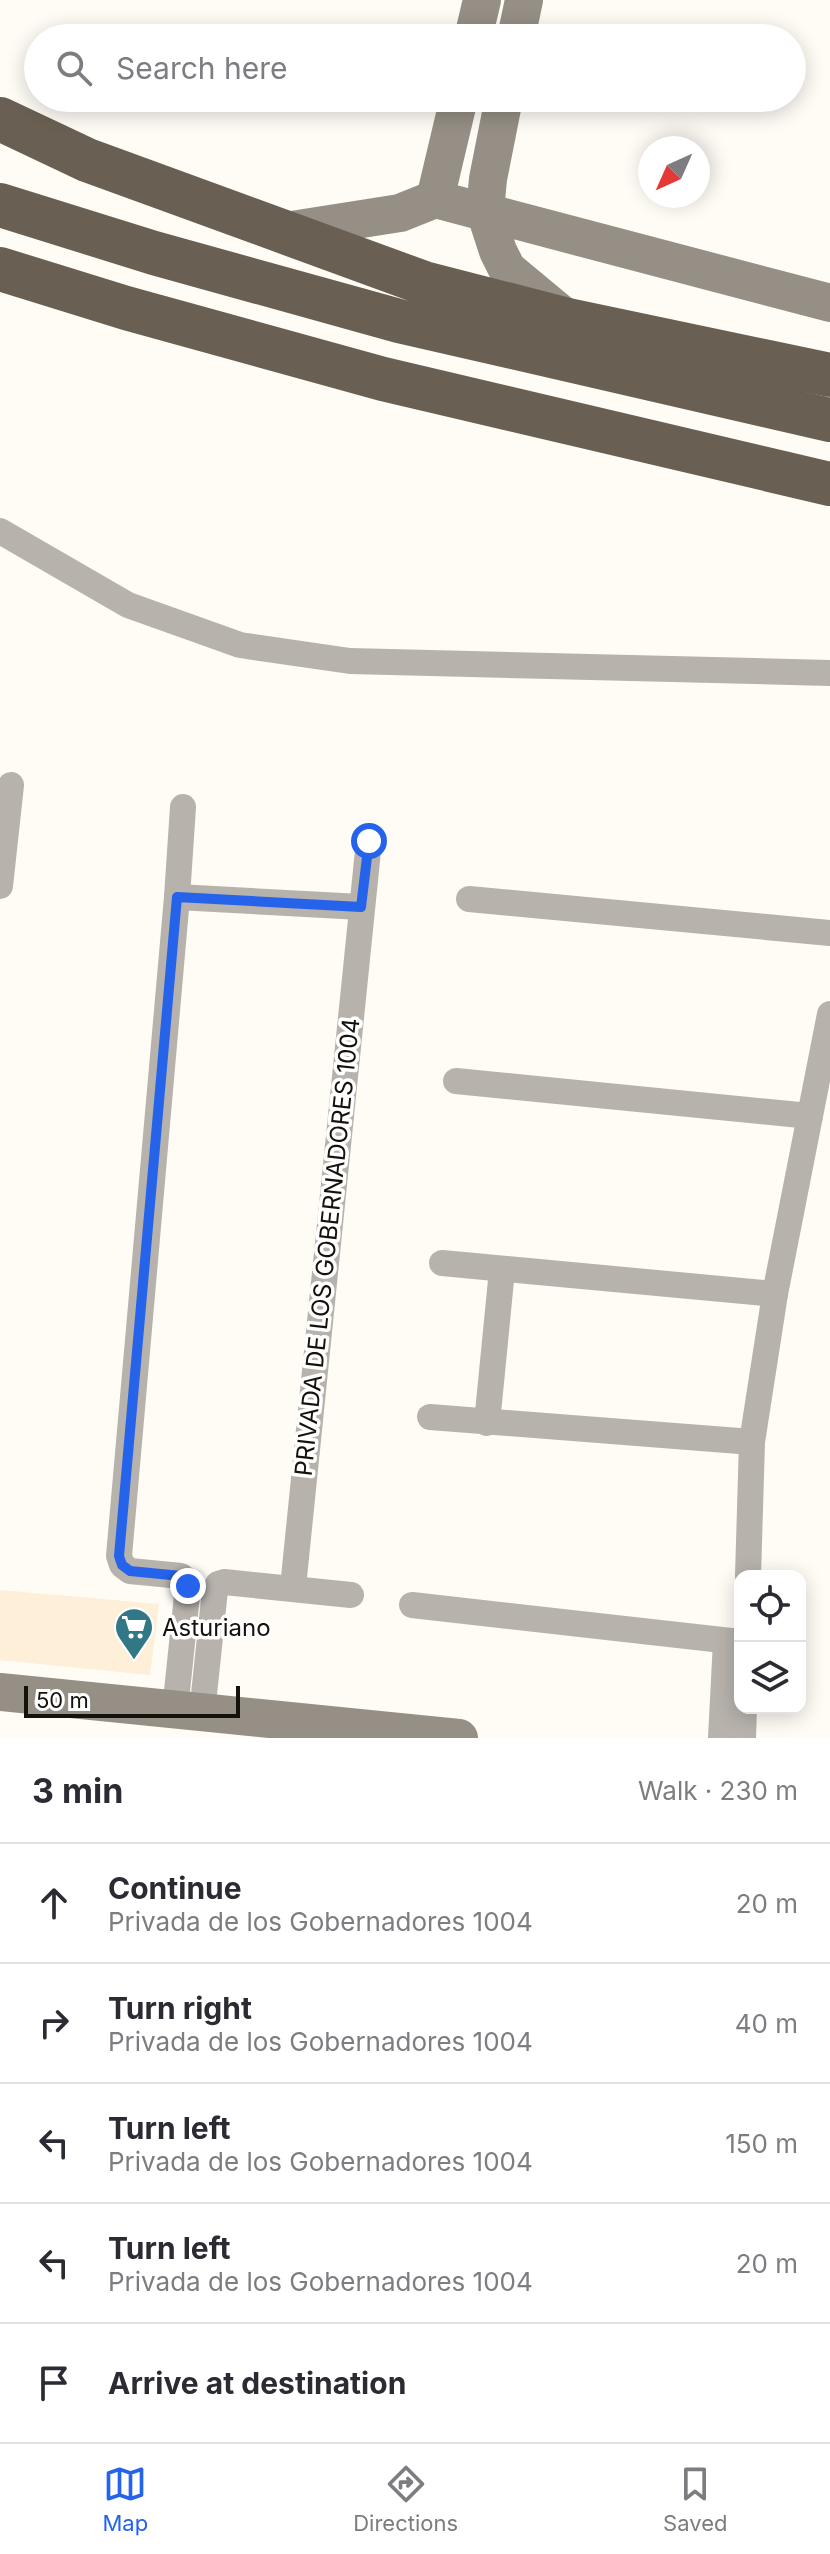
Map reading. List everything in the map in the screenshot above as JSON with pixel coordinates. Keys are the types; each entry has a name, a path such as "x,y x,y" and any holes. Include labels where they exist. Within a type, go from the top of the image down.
{"highway":[{"path":"0,119 87,160 424,283 568,320 830,375"},
{"path":"0,205 154,253 399,321 830,420"},
{"path":"0,269 126,308 383,379 830,484"}],"street":[{"path":"476,24 482,0"},
{"path":"519,24 524,0"},
{"path":"279,232 400,213 440,183 456,112"},
{"path":"502,112 487,195 498,251 507,269 568,320"},
{"path":"440,183 830,303"},
{"path":"0,531 128,605 240,645 350,661 830,673"},
{"path":"0,876 11,785"},
{"path":"183,807 119,1556 122,1565 130,1571 181,1576 186,1580 188,1711"},
{"name":"PRIVADA DE LOS GOBERNADORES 1004","path":"293,1587 369,841"},
{"path":"177,897 361,907"},
{"path":"469,899 830,933"},
{"path":"748,1570 752,1442 775,1294 830,1014"},
{"path":"456,1081 810,1116"},
{"path":"442,1263 775,1294"},
{"path":"487,1423 502,1270"},
{"path":"430,1417 752,1442"},
{"path":"188,1711 218,1584 293,1587 351,1595"},
{"path":"412,1605 733,1642 721,1738"},
{"path":"0,1692 459,1738"},
{"path":"743,1738 744,1714"}],"shaded area":[{"path":"0,1590 159,1604 150,1675 0,1660"}],"place":[{"name":"Asturiano","path":"134,1661"}],"route":[{"path":"188,1586 181,1576 130,1571 122,1565 119,1556 177,897 361,907 369,841"}]}
